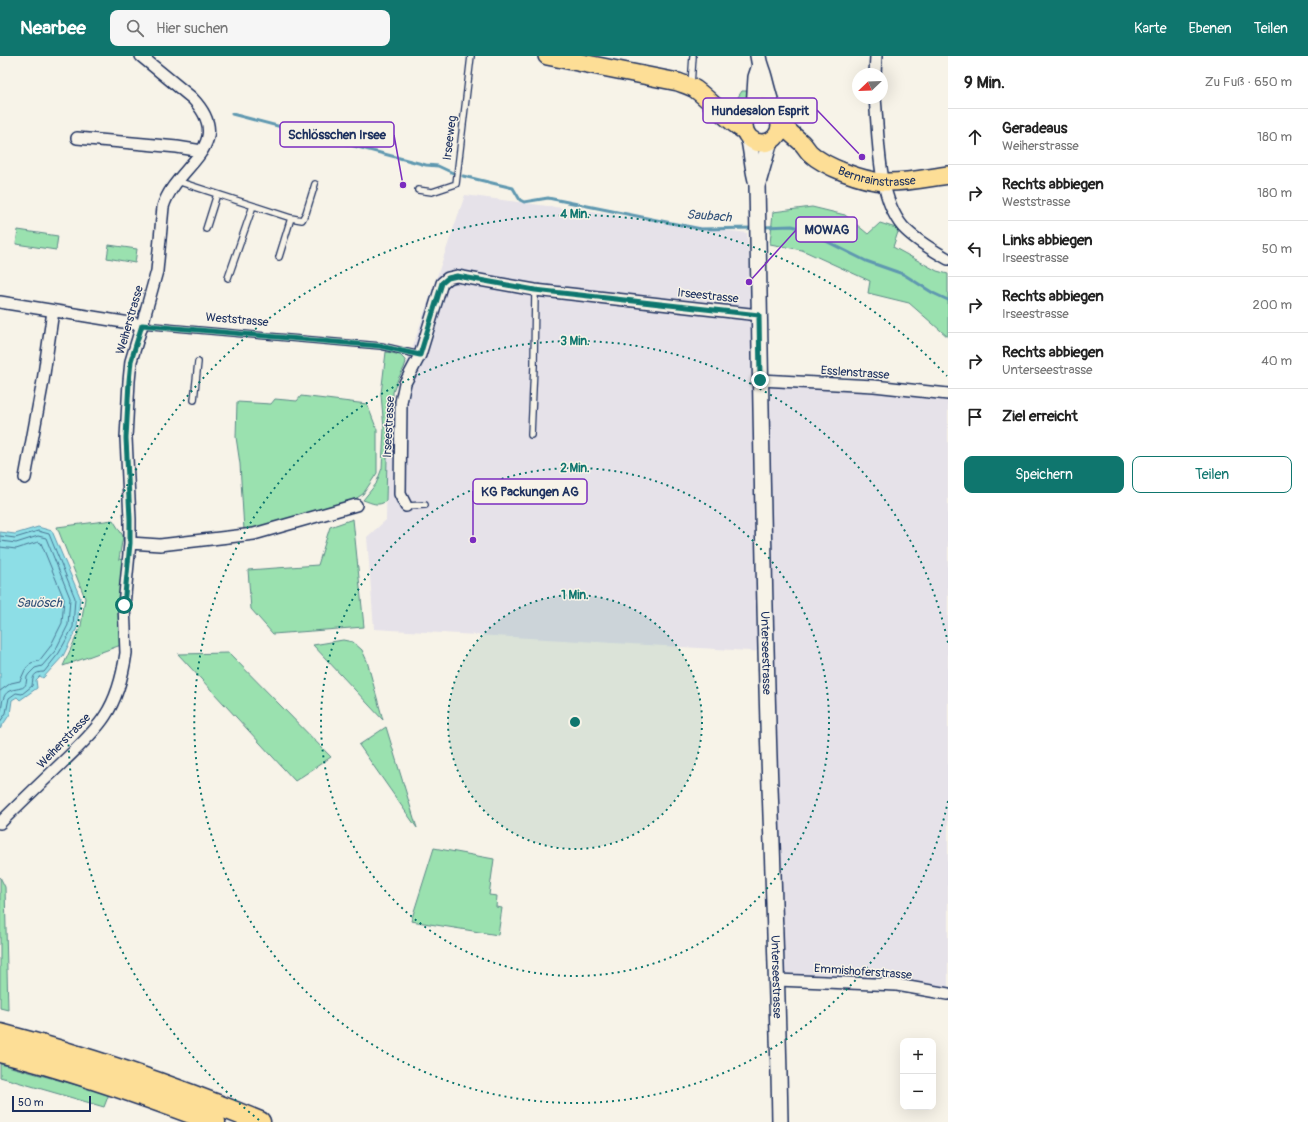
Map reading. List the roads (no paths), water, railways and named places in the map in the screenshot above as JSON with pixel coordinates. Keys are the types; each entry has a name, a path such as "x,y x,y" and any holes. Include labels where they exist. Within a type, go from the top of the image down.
{"highway":[{"path":"0,1034 133,1074 260,1122"},
{"path":"0,1052 53,1066 114,1085 214,1122"}],"main road":[{"path":"547,56 590,62 678,82 690,87 710,101 718,110 747,133 752,140 764,143 771,140 779,132 777,117 767,108 736,110 720,102 710,101"},
{"path":"747,133 745,120 753,110"},
{"name":"Bernrainstrasse","path":"777,117 785,129 803,144 810,153"},
{"name":"Bernrainstrasse","path":"771,140 796,150 810,153 838,170 872,181 902,181 948,175"}],"street":[{"name":"Weiherstrasse","path":"0,823 92,734 106,716 120,684 126,653 124,605 130,543 130,519 126,438 131,361 157,271 163,207 166,197 202,151 207,142 208,134 208,126 202,110 192,98 141,56"},
{"path":"875,68 876,56"},
{"path":"753,110 758,61"},
{"path":"758,61 777,117"},
{"path":"876,104 882,173 892,210 904,228 926,245 948,259"},
{"name":"Unterseestrasse","path":"747,133 751,149 753,173 757,184 760,380 770,789 777,980 780,1122"},
{"path":"77,138 170,146 202,151"},
{"name":"Unterseestrasse","path":"757,184 771,140"},
{"name":"Irseestrasse","path":"406,506 400,494 401,402 405,383 420,355 442,283 448,278 457,276 535,290 759,315"},
{"name":"Weststrasse","path":"0,302 142,325"},
{"path":"26,478 43,381 52,311"},
{"name":"Esslenstrasse","path":"760,380 874,386 948,394"},
{"path":"130,543 160,545 254,534 356,505"},
{"name":"Emmishoferstrasse","path":"777,980 897,985 948,994"}],"lane":[{"name":"Irseeweg","path":"418,190 432,192 456,184 471,56"},
{"path":"690,87 693,56"},
{"path":"177,181 291,218 302,220 306,213 314,184"},
{"path":"206,229 217,194"},
{"path":"228,278 253,206"},
{"path":"279,257 291,218"},
{"path":"531,435 535,290"},
{"name":"Weststrasse","path":"142,325 380,346 420,355"},
{"path":"194,400 198,362"},
{"path":"406,506 425,506"}],"water":[{"name":"Sauösch","path":"38,527 52,531 80,597 77,628 63,656 43,678 40,676 36,680 37,688 20,700 17,697 12,700 10,714 0,729 0,532 15,534"}],"waterway":[{"name":"Saubach","path":"232,114 426,165 438,166 453,173"},
{"name":"Saubach","path":"463,176 513,188 520,200 524,202 548,198 701,229 753,228"},
{"name":"Saubach","path":"763,227 792,226 800,228 866,261 903,274 933,293 948,300"}],"place":[{"name":"Hundesalon Esprit","path":"862,157"},
{"name":"Schlösschen Irsee","path":"403,185"},
{"name":"MOWAG","path":"749,282"},
{"name":"KG Packungen AG","path":"473,540"}]}
